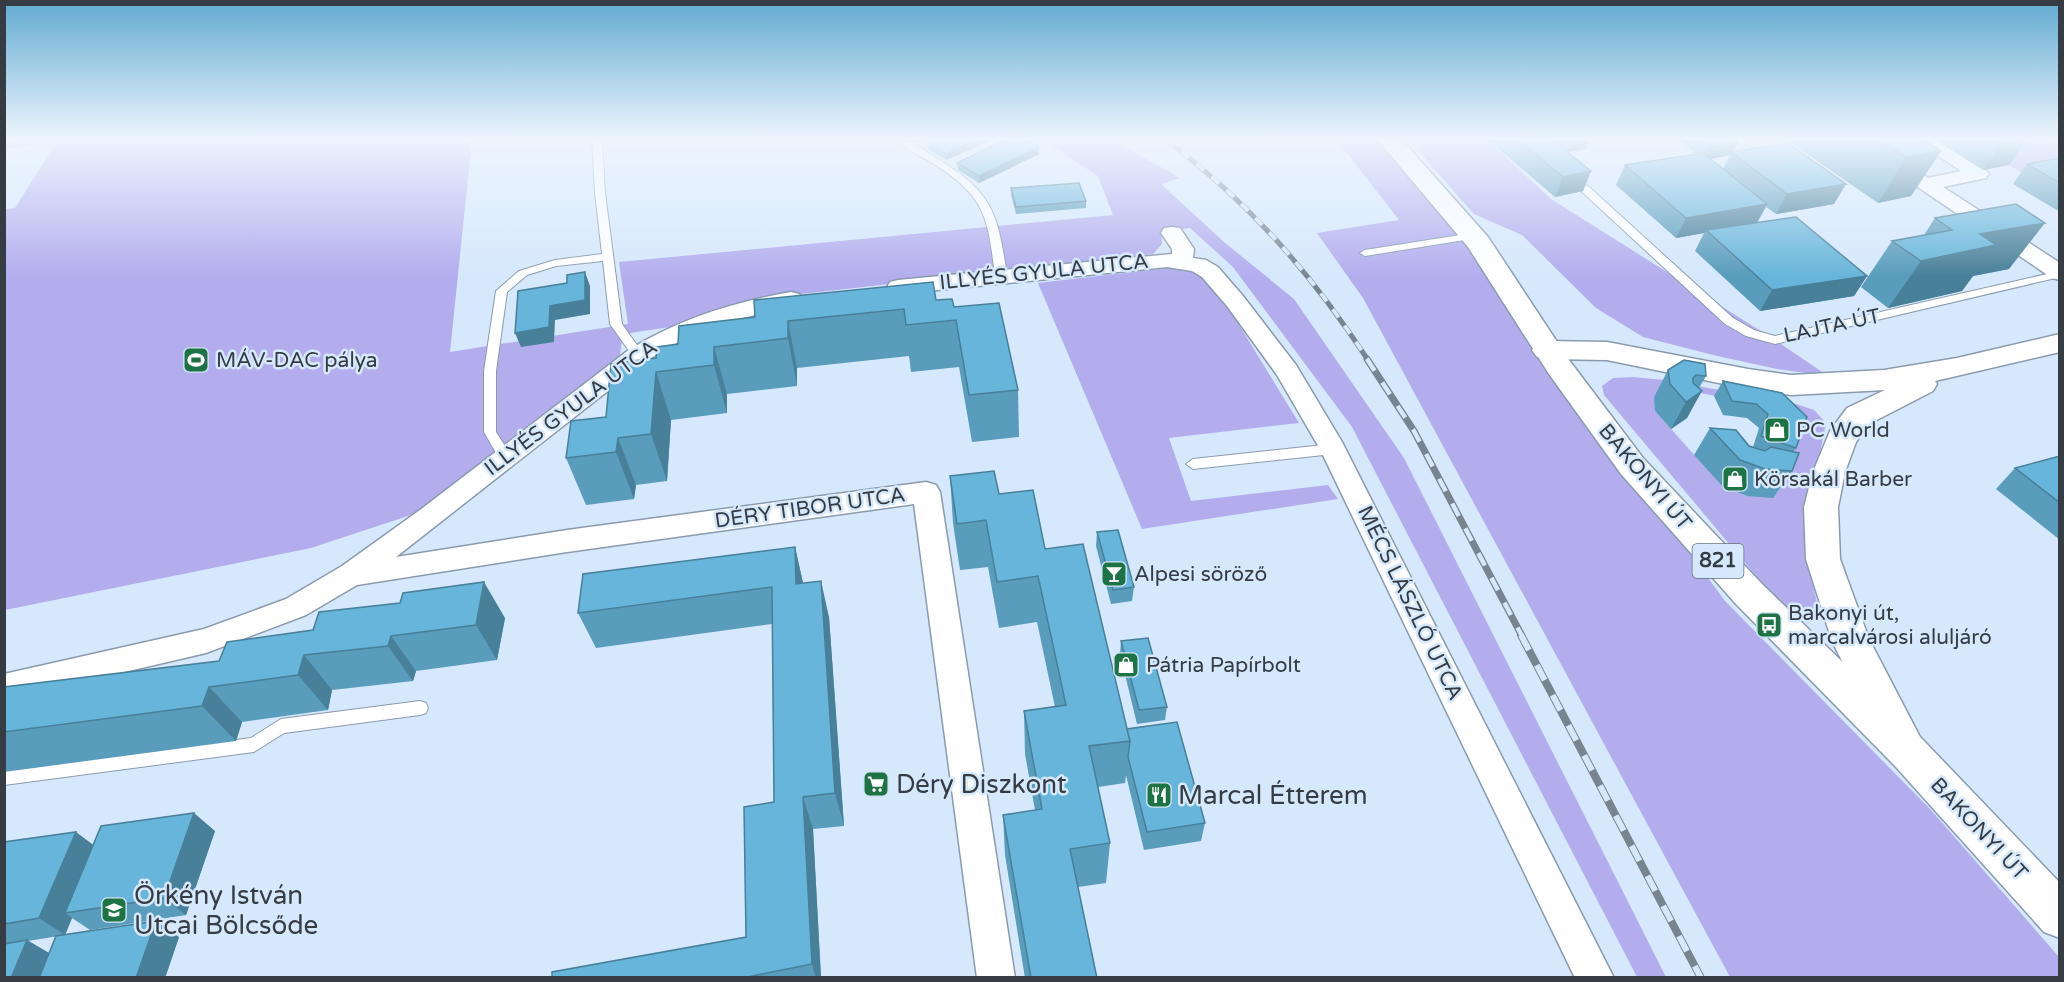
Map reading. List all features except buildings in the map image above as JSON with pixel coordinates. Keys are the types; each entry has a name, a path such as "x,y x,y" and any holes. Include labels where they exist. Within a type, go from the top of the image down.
{"street":[{"name":"BAKONYI ÚT","path":"1430,185 1473,236 1547,350 1632,466 1749,594 1909,753 2060,916"},
{"path":"1927,185 2060,273"},
{"path":"1172,233 1183,249 1182,261"},
{"name":"ILLYÉS GYULA UTCA","path":"871,290 1150,262 1182,261"},
{"name":"MÉCS LÁSZLÓ UTCA","path":"1182,261 1198,265 1210,272 1235,301 1287,371 1333,449 1595,978"},
{"name":"ILLYÉS GYULA UTCA","path":"4,687 206,641 296,608 352,574 430,517 638,355 665,337 722,314 755,305 814,296"},
{"path":"1547,350 1607,351 1748,379 1791,385 1884,380 1957,368 2060,343"},
{"path":"1909,753 1851,641 1823,559 1821,507 1840,439 1858,416 1957,368"},
{"name":"DÉRY TIBOR UTCA","path":"352,574 545,544 926,492 996,978"}],"lane":[{"path":"600,185 616,324 638,355"},
{"path":"966,185 979,195 989,215 1001,276"},
{"name":"LAJTA ÚT","path":"1584,188 1729,321 1750,333 1775,340 2060,273"},
{"path":"1365,253 1473,236"},
{"path":"505,457 490,432 490,371 502,291 523,273 555,263 609,257"},
{"path":"1193,464 1333,449"},
{"path":"4,778 254,745 281,726 420,708"}],"shaded area":[{"path":"30,185 467,185 450,352 628,324 619,262 1113,215 1101,185 1162,185 1224,242 1294,299 1404,458 1666,977 1637,977 1352,427 1233,267 1190,228 1161,232 1162,244 1153,254 793,295 725,319 623,334 619,361 414,514 311,548 5,610 5,209 15,208"},
{"path":"1372,185 1424,185 1460,229 1592,436 1681,541 1725,601 1931,810 2059,957 2059,977 1730,977 1363,298 1317,233 1399,220"},
{"path":"1448,185 1536,185 1551,199 1828,376 1777,369 1643,337 1596,308 1522,235 1474,214"},
{"path":"1185,266 1211,279 1299,423 1169,438 1191,501 1328,485 1338,499 1142,529 1038,283"},
{"path":"1613,378 1664,380 1796,404 1814,410 1826,423 1809,507 1810,571 1819,612 1817,620 1808,623 1793,618 1783,608 1604,395 1602,386","holes":["1669,387 1773,407 1747,496 1722,486 1655,411"]}],"railway":[{"path":"1220,185 1277,240 1301,268 1368,360"},
{"path":"1367,359 1414,431 1522,636"},
{"path":"1521,635 1701,978"}],"place":[{"name":"MÁV-DAC pálya","path":"196,360"},
{"name":"PC World","path":"1777,430"},
{"name":"Körsakál Barber","path":"1735,479"},
{"name":"Alpesi söröző","path":"1114,574"},
{"name":"Bakonyi út, marcalvárosi aluljáró","path":"1769,625"},
{"name":"Pátria Papírbolt","path":"1126,665"},
{"name":"Déry Diszkont","path":"876,784"},
{"name":"Marcal Étterem","path":"1159,795"},
{"name":"Örkény István Utcai Bölcsőde","path":"114,910"}]}
